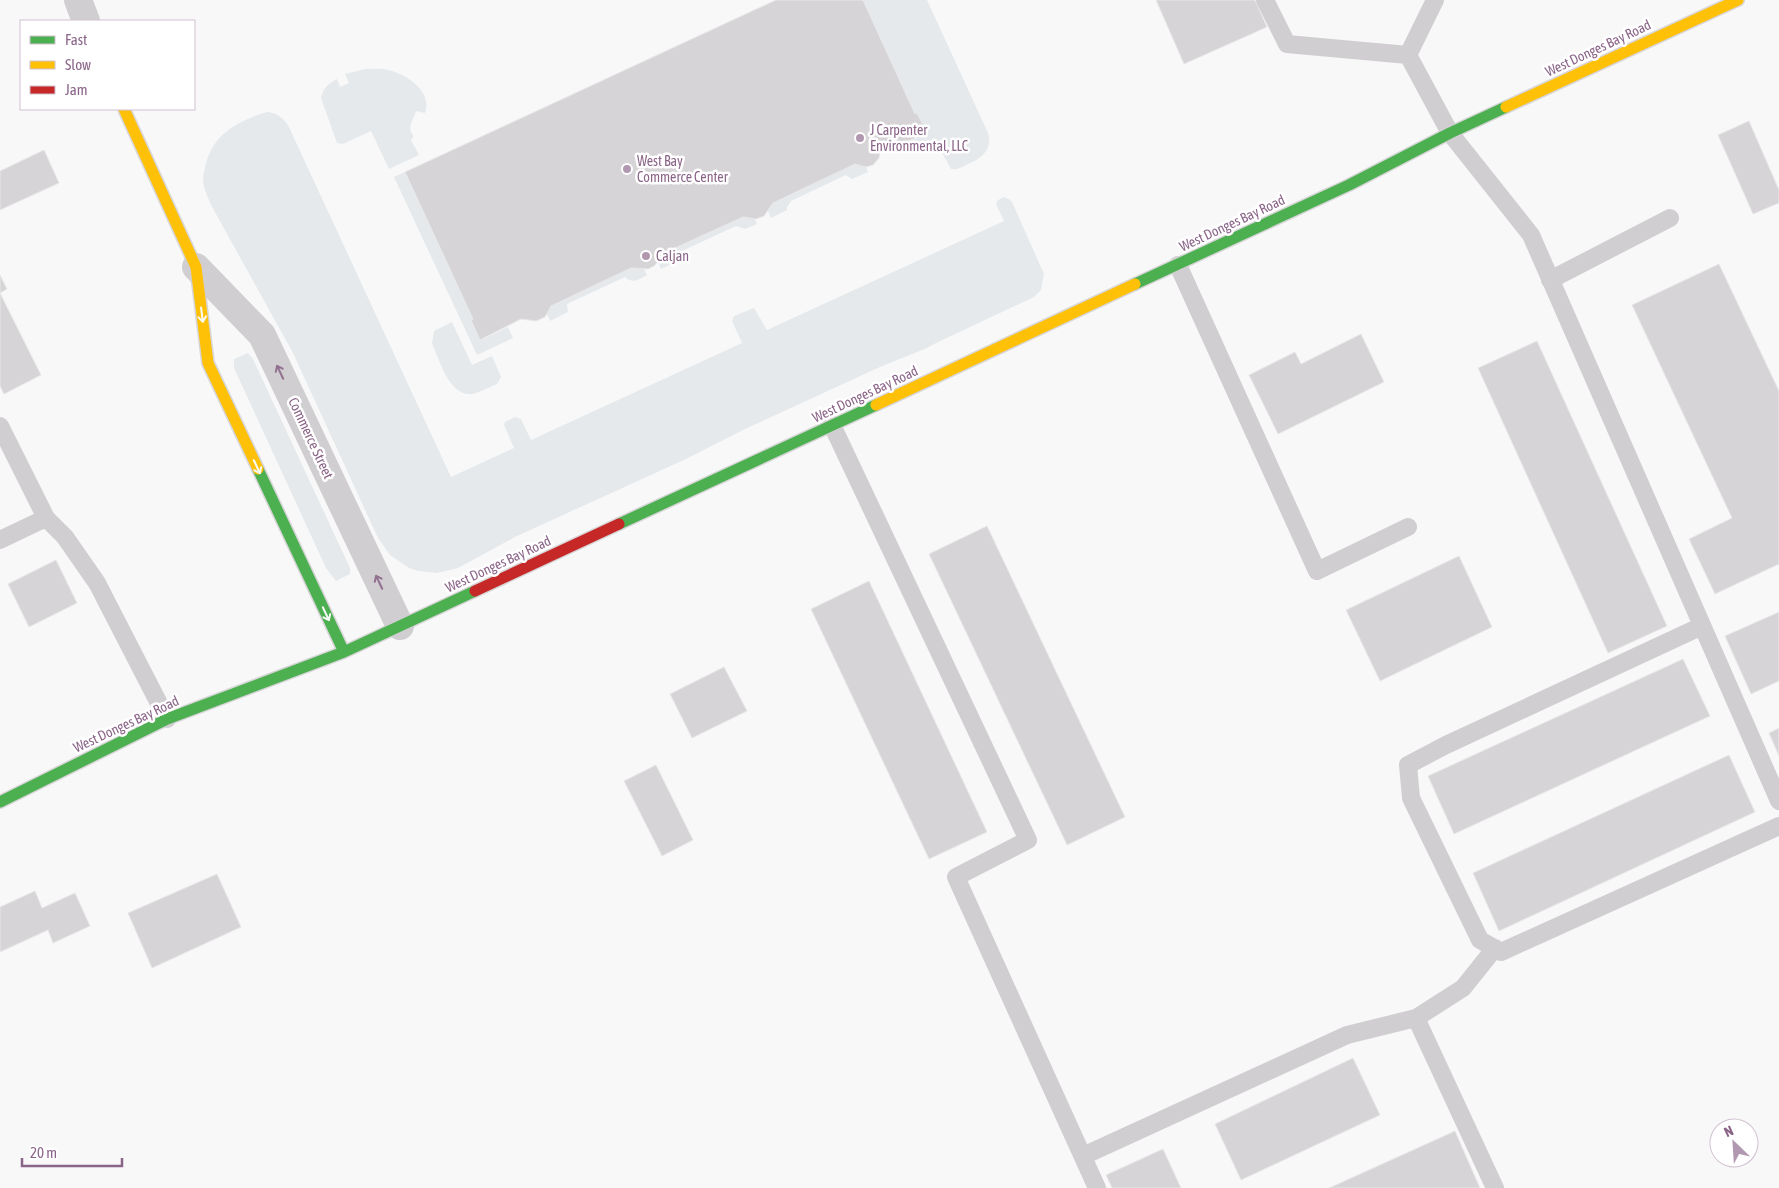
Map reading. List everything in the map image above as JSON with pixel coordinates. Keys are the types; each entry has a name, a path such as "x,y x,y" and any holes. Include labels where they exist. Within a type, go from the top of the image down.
{"street":[{"path":"78,0 86,20"},
{"name":"West Donges Bay Road","path":"0,802 167,719 344,652 1349,185 1450,134 1738,0"},
{"name":"Commerce Street","path":"124,110 196,267 208,363 344,652"},
{"name":"Commerce Street","path":"196,267 262,336 400,626"}],"lane":[{"path":"1265,0 1287,44 1408,56"},
{"path":"1408,56 1435,0"},
{"path":"1408,56 1450,134 1530,235 1779,801"},
{"path":"1550,280 1670,218"},
{"path":"1178,264 1317,571 1408,528"},
{"path":"832,425 1028,840 956,877 1097,1188"},
{"path":"0,426 46,518 64,537 97,583 167,719"},
{"path":"0,540 46,518"},
{"path":"1702,626 1446,745 1408,766 1411,798 1480,940 1501,952 1779,826"},
{"path":"1083,1156 1347,1035 1416,1018 1464,988 1495,948"},
{"path":"1416,1018 1495,1188"}],"shaded area":[{"path":"863,0 927,0 988,133 989,145 984,154 960,168 951,169 935,140 908,153 901,151 897,145 927,133 917,113 915,114"},
{"path":"365,69 385,69 402,75 422,91 425,98 425,113 416,111 410,127 414,136 411,140 419,155 389,169 371,131 343,144 337,143 321,98 326,87 337,79 340,87 349,83 345,74"},
{"path":"267,112 279,116 288,125 451,477 514,448 504,425 505,422 515,417 521,419 531,440 742,343 732,321 734,316 754,308 767,330 1004,221 996,204 1003,197 1012,202 1044,274 1041,290 1034,297 927,348 880,367 743,430 686,459 517,536 458,568 437,573 418,571 409,568 390,555 378,538 293,353 211,205 205,189 203,177 208,156 219,138 245,120"},
{"path":"855,164 866,167 868,172 852,179 846,175 791,201 787,210 771,218 768,211 773,203"},
{"path":"405,172 481,340 508,327 513,338 477,355 394,177"},
{"path":"743,217 755,219 757,224 745,229 736,226 682,251 677,258 678,261 661,269 658,262 662,254"},
{"path":"631,268 644,269 647,275 633,281 625,277 567,304 568,312 550,321 547,314 551,306"},
{"path":"452,322 472,365 492,356 501,377 497,384 471,394 463,393 451,383 432,343 434,331"},
{"path":"248,353 253,359 350,568 350,574 336,581 326,568 234,368 234,359"}],"building":[{"name":"West Bay Commerce Center","path":"776,0 863,0 915,114 917,113 927,133 880,153 879,158 873,165 866,167 855,164 773,203 764,216 756,219 743,217 662,254 659,261 648,269 631,268 551,306 545,317 536,321 521,319 480,340 471,320 473,319 405,172"},
{"path":"1156,0 1255,0 1267,27 1184,64"},
{"path":"1749,121 1779,190 1779,203 1753,214 1718,135"},
{"path":"44,150 59,183 0,210 0,171"},
{"path":"1719,264 1779,391 1779,564 1715,594 1689,539 1732,518 1632,305"},
{"path":"0,275 7,289 0,293"},
{"path":"0,293 41,375 4,394 0,386"},
{"path":"1361,334 1384,382 1278,434 1249,375 1295,352 1301,364"},
{"path":"1537,341 1667,626 1608,653 1478,368"},
{"path":"987,526 1125,817 1067,845 929,554"},
{"path":"1459,556 1492,627 1380,681 1346,610"},
{"path":"56,560 77,603 29,627 8,584"},
{"path":"869,581 987,832 929,859 811,609"},
{"path":"1779,612 1779,681 1751,694 1725,636"},
{"path":"1683,659 1710,716 1454,834 1428,776"},
{"path":"724,667 747,711 692,738 670,694"},
{"path":"1779,728 1779,756 1769,733"},
{"path":"1729,755 1755,812 1499,931 1473,873"},
{"path":"656,765 693,840 662,856 624,781"},
{"path":"217,874 241,927 152,968 128,913"},
{"path":"35,891 42,908 75,893 90,926 53,943 48,930 0,952 0,907"},
{"path":"1353,1058 1380,1115 1241,1180 1215,1124"},
{"path":"1455,1131 1480,1188 1329,1188"},
{"path":"1163,1149 1181,1188 1112,1188 1106,1175"}],"traffic: fast":[{"path":"1135,284 1349,185 1450,133 1506,107"},
{"path":"619,524 876,405"},
{"path":"258,469 344,652"},
{"path":"0,802 167,719 344,652 475,591"}],"traffic: slow":[{"path":"1506,107 1738,0"},
{"path":"124,110 196,267 208,363 258,469"},
{"path":"876,405 1135,284"}],"traffic: jam":[{"path":"475,591 619,524"}],"place":[{"name":"J Carpenter Environmental, LLC","path":"860,138"},
{"name":"West Bay Commerce Center","path":"627,169"},
{"name":"Caljan","path":"646,256"}]}
